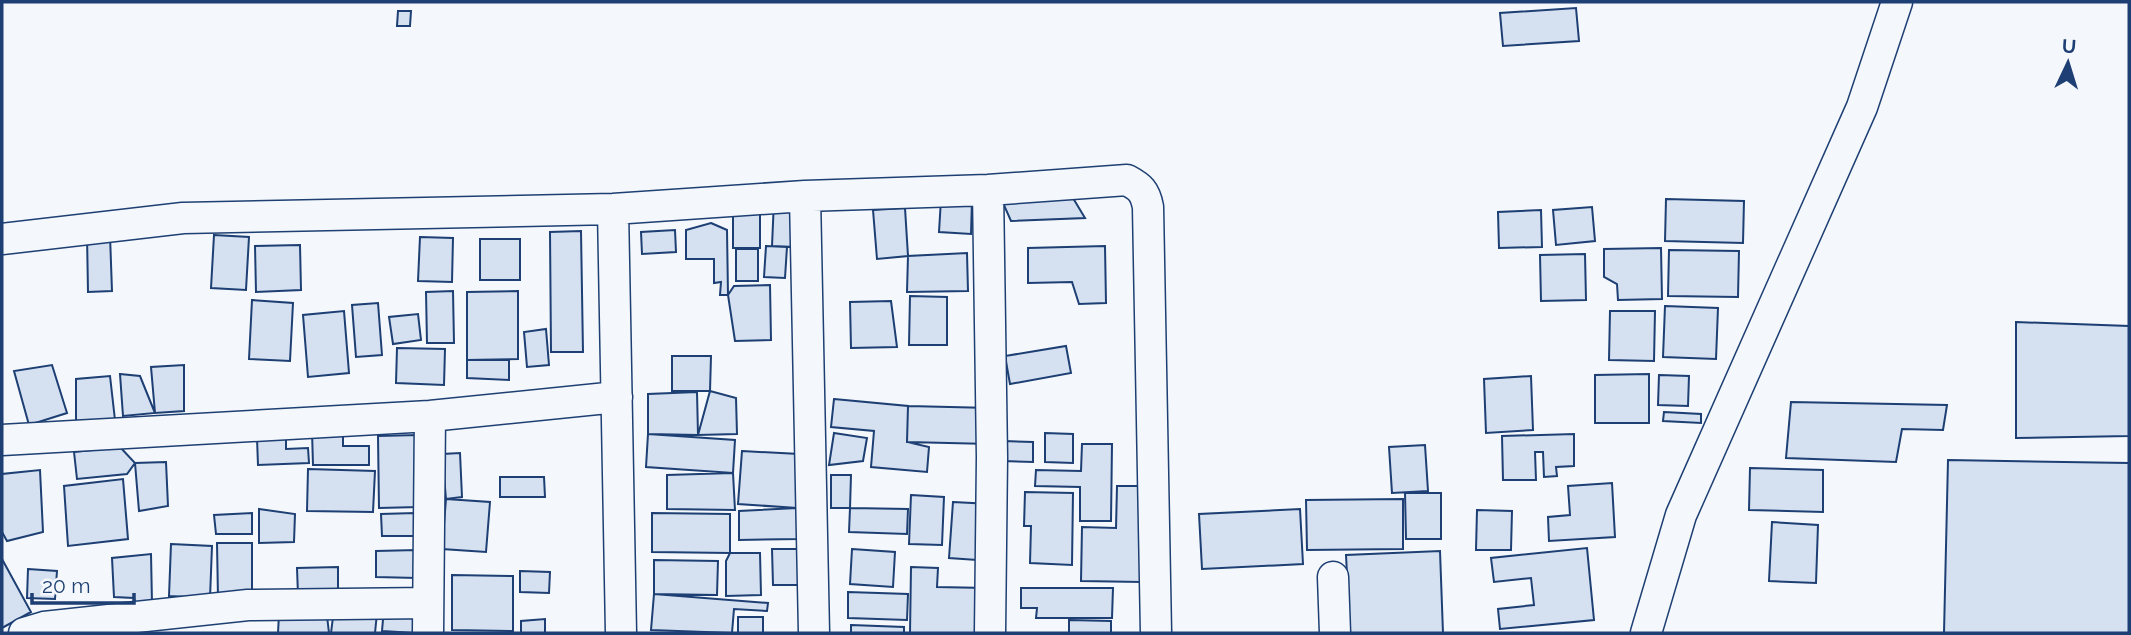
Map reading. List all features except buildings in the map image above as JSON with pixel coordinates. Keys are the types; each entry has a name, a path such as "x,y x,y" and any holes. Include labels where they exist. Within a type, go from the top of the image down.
{"street":[{"path":"1646,633 1681,515 1862,107 1897,2"},
{"path":"2,239 183,218 613,209 805,196 988,190 1127,180 1140,187 1146,195 1148,206 1156,633"},
{"path":"988,190 992,457 990,633"},
{"path":"805,196 814,633"},
{"path":"613,209 621,633"},
{"path":"2,440 430,416 617,397"},
{"path":"428,633 430,416"},
{"path":"1333,577 1335,633"},
{"path":"24,633 44,627 249,619 428,603"}]}
